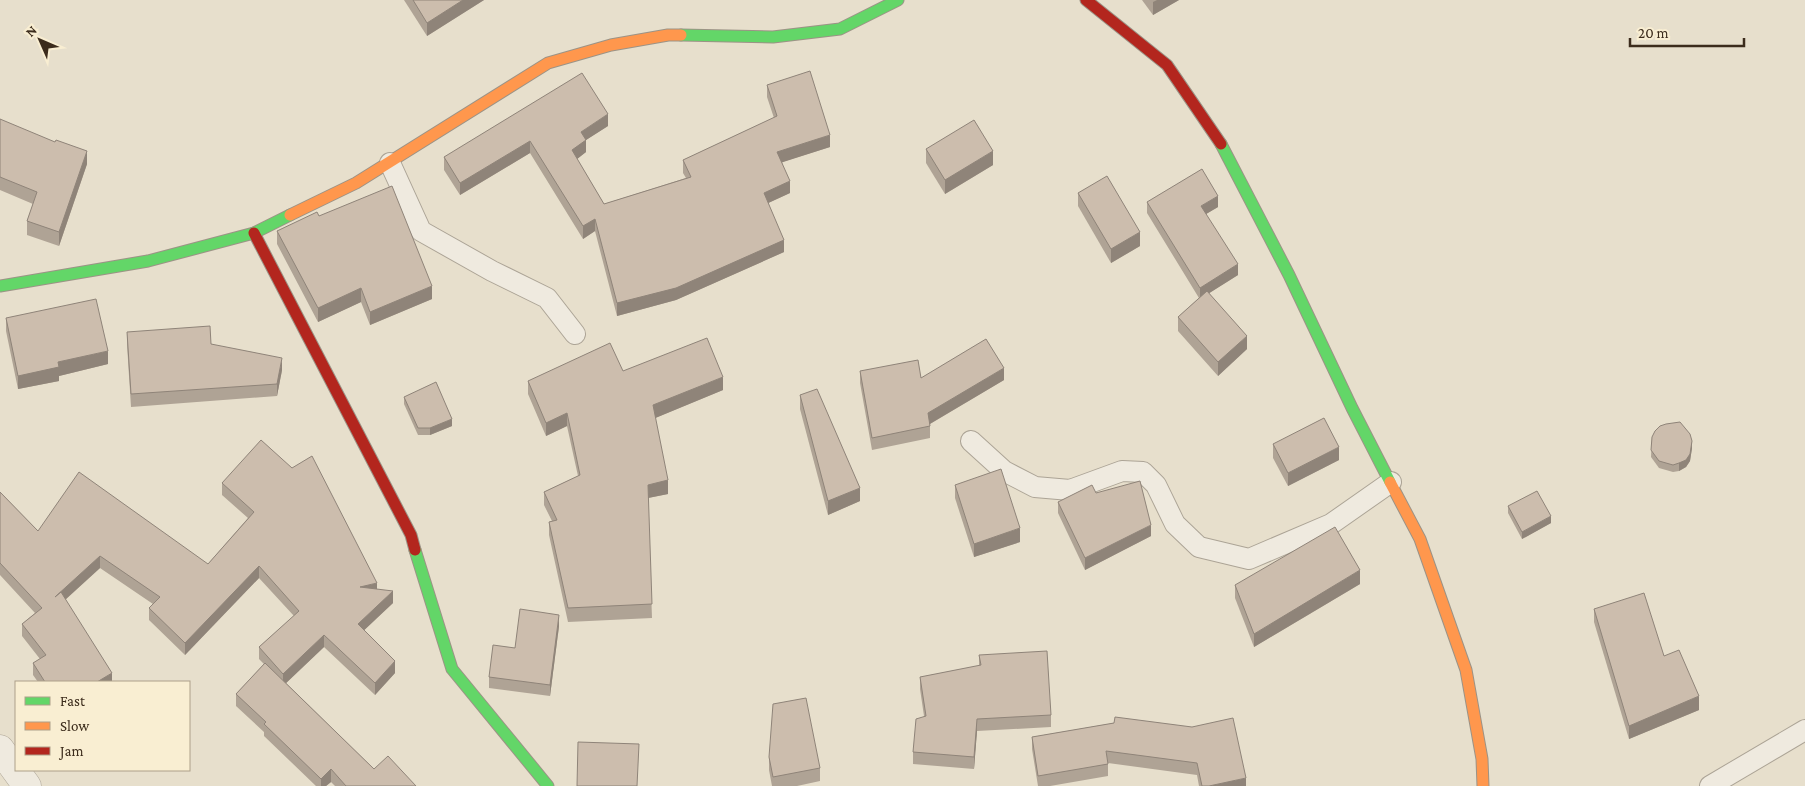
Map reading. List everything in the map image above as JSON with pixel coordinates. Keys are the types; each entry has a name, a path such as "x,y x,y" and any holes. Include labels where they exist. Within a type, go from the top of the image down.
{"street":[{"path":"0,286 148,261 254,233 356,183 548,63 611,45 668,35 773,37 840,30 898,0"},
{"path":"1086,0 1167,65 1219,140 1289,275 1352,408 1420,539 1466,670 1482,759 1483,786"},
{"path":"254,233 412,535 452,669 548,786"},
{"path":"0,749 15,770"},
{"path":"16,771 27,786"}],"lane":[{"path":"390,162 422,231 492,271 547,298 576,334"},
{"path":"971,441 1004,470 1035,488 1070,490 1122,471 1143,472 1156,485 1175,524 1198,547 1250,559 1332,524 1391,482"},
{"path":"1710,786 1805,730"}],"building":[{"path":"413,0 463,0 427,23"},
{"path":"810,71 830,135 777,152 790,181 764,193 784,240 676,288 617,303 595,219 583,226 530,141 460,183 444,157 582,73 608,114 581,132 586,140 572,150 604,204 691,177 683,160 777,116 767,85"},
{"path":"0,119 55,142 56,140 87,151 59,232 27,221 37,192 0,177"},
{"path":"974,120 993,151 945,180 926,149"},
{"path":"1202,169 1218,196 1201,206 1238,264 1200,288 1147,202"},
{"path":"1107,176 1140,232 1111,249 1078,193"},
{"path":"392,186 432,286 370,312 361,288 318,308 277,231 317,212 319,216"},
{"path":"1207,291 1247,336 1218,362 1178,317"},
{"path":"96,299 108,351 58,362 59,367 18,376 6,318"},
{"path":"210,326 211,344 282,358 277,384 131,394 127,332"},
{"path":"707,338 723,377 653,405 668,480 648,485 652,604 568,608 549,522 557,520 544,492 580,475 567,413 546,423 528,381 610,343 623,371"},
{"path":"986,339 1004,368 928,413 930,426 872,438 860,371 918,360 921,378"},
{"path":"436,382 452,419 430,428 418,428 404,397"},
{"path":"817,389 860,488 828,501 800,395"},
{"path":"1324,418 1339,447 1288,473 1273,444"},
{"path":"1680,422 1690,434 1692,441 1690,454 1686,460 1673,465 1659,461 1651,450 1652,437 1655,431 1660,426"},
{"path":"261,440 292,468 312,456 377,583 360,587 393,591 358,624 395,661 375,683 324,635 283,674 259,647 299,611 259,566 185,643 149,608 160,597 100,556 55,597 61,592 112,673 99,681 44,681 33,663 46,655 22,624 42,608 0,563 0,492 38,531 79,472 208,564 254,512 222,483"},
{"path":"1001,469 1020,528 974,544 955,485"},
{"path":"1140,481 1151,525 1085,558 1058,502 1092,485 1096,493"},
{"path":"1537,491 1551,516 1522,532 1508,506"},
{"path":"1335,527 1360,570 1254,634 1235,585"},
{"path":"1644,593 1664,656 1679,650 1699,696 1629,726 1594,609"},
{"path":"520,609 559,615 550,685 489,677 493,645 515,648"},
{"path":"1047,651 1051,715 977,719 974,757 913,752 916,719 926,716 920,677 981,665 979,655"},
{"path":"265,663 374,769 388,756 416,786 346,786 331,769 321,779 236,694"},
{"path":"806,698 820,768 773,777 769,757 773,704"},
{"path":"1115,717 1192,727 1233,718 1246,778 1202,786 1197,763 1106,751 1108,764 1038,776 1032,737 1114,723"},
{"path":"578,742 639,744 637,786 577,786"}],"traffic: fast":[{"path":"681,35 773,37 840,29 898,0"},
{"path":"1221,144 1289,275 1352,408 1390,482"},
{"path":"0,286 148,261 254,233 290,215"},
{"path":"415,550 452,669 548,786"}],"traffic: slow":[{"path":"290,215 356,183 548,63 611,45 668,35 681,35"},
{"path":"1390,482 1420,539 1466,670 1482,759 1483,786"}],"traffic: jam":[{"path":"1086,0 1167,65 1221,144"},
{"path":"254,233 411,535 415,550"}]}
